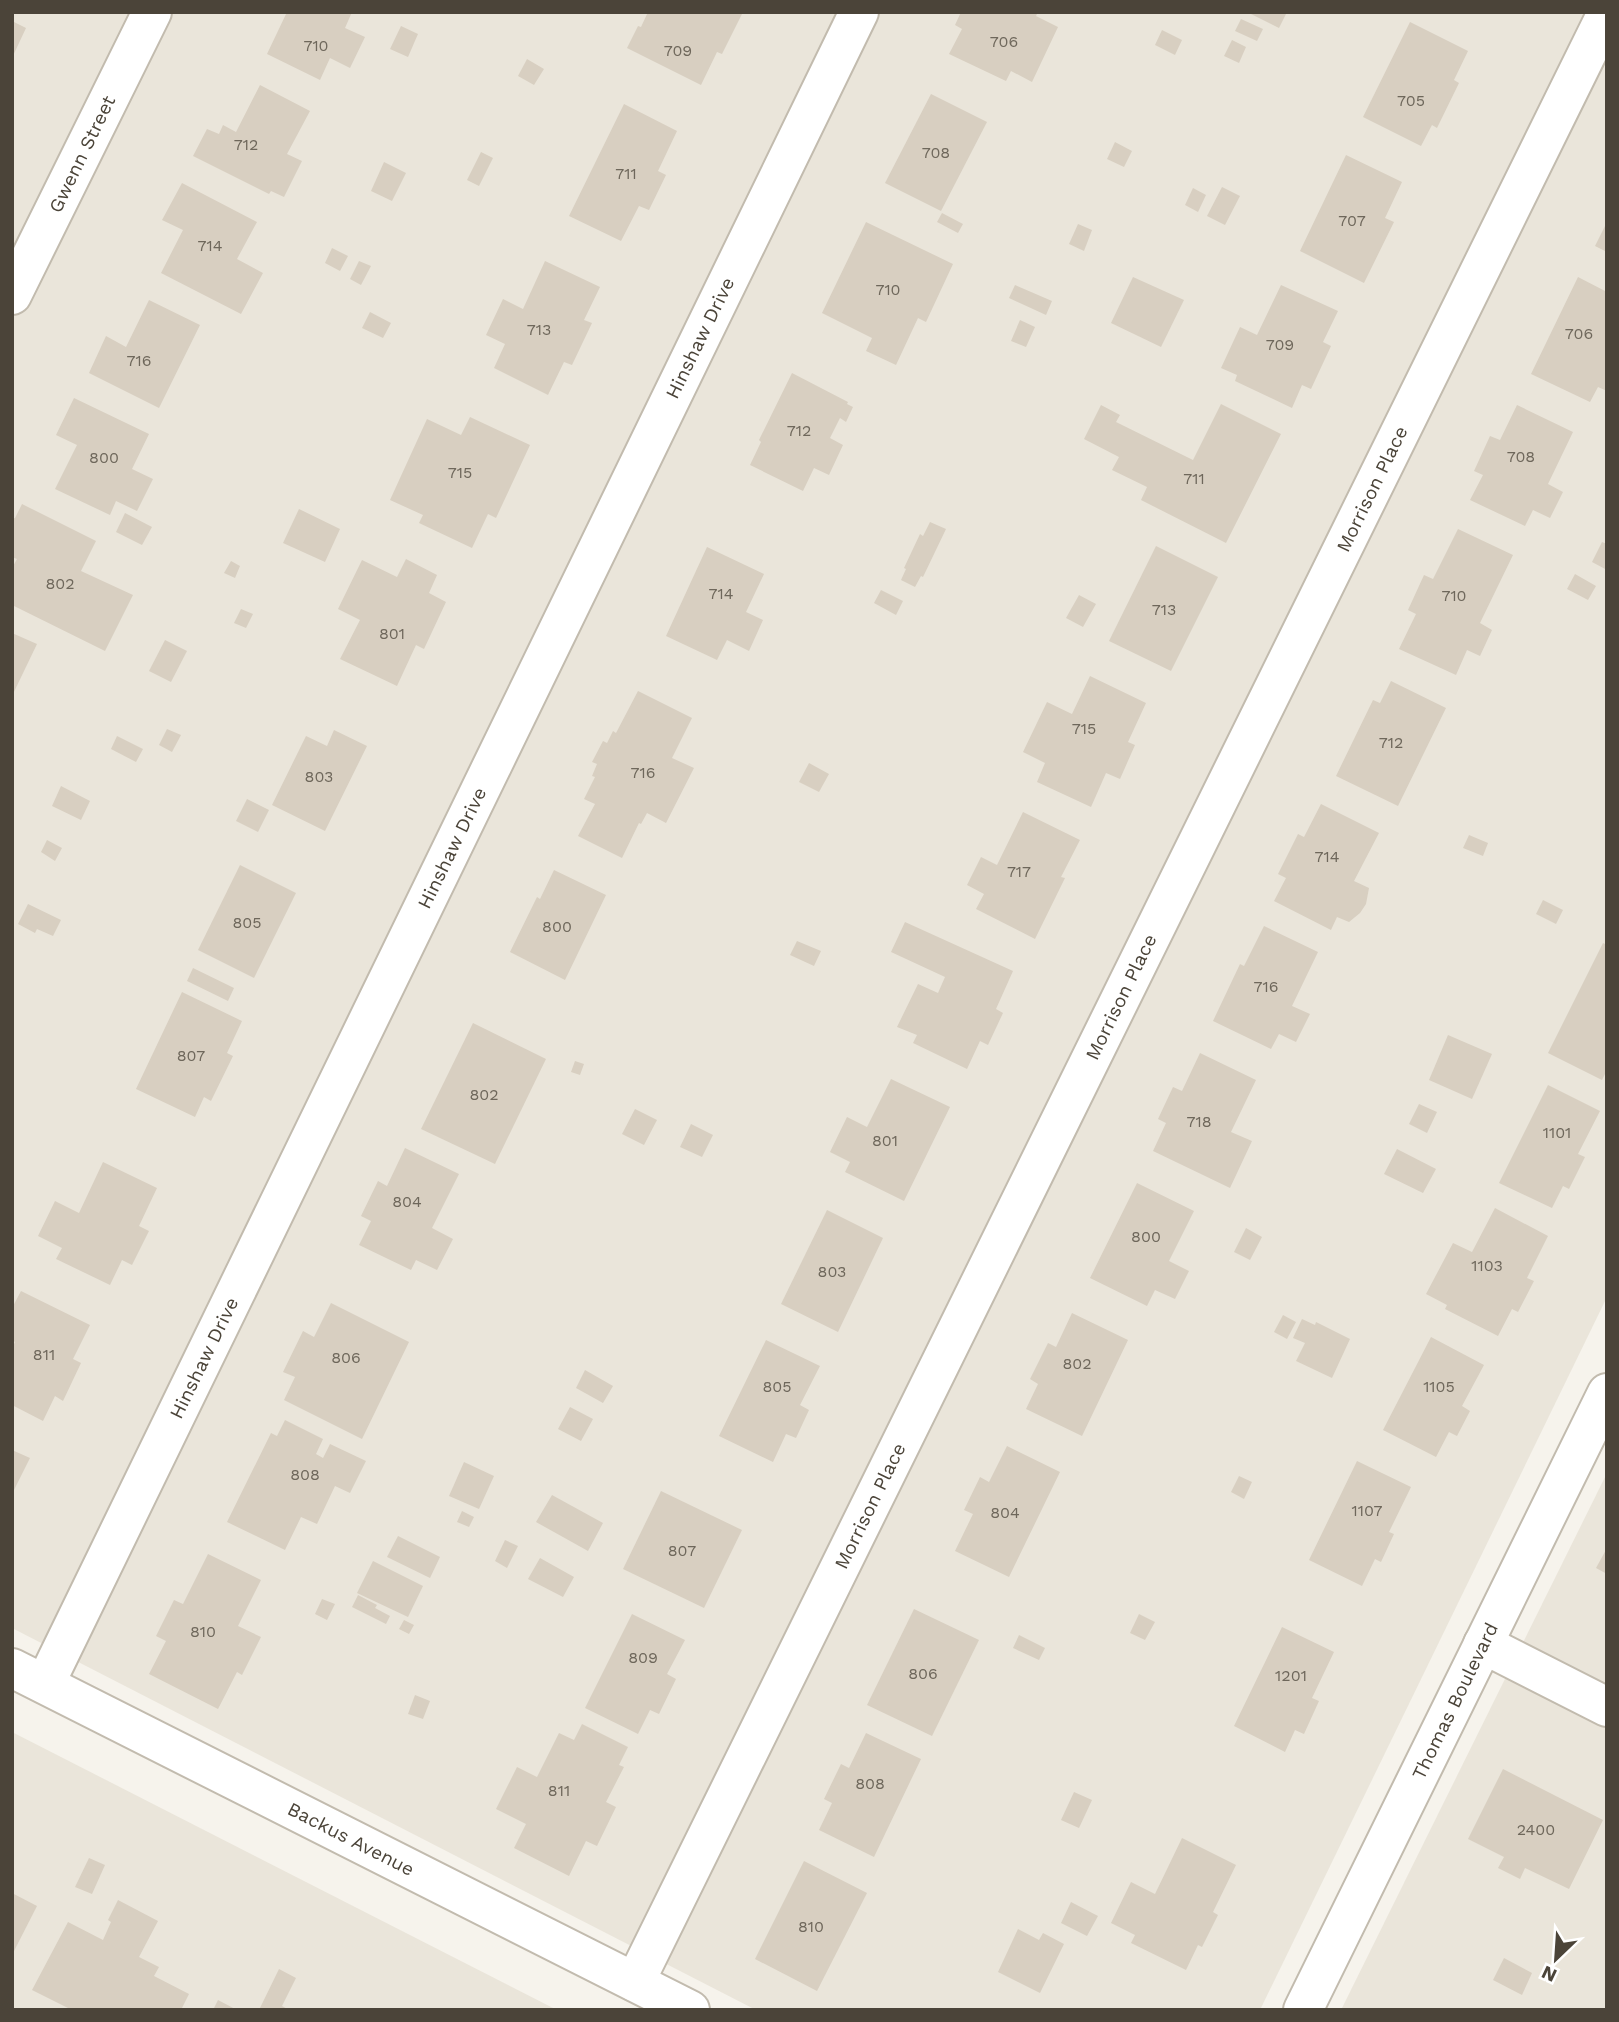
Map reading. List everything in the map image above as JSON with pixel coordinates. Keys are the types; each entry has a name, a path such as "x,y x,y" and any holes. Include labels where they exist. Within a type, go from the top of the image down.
{"street":[{"name":"Gwenn Street","path":"12,295 152,12"},
{"name":"Hinshaw Drive","path":"29,1676 859,12"},
{"name":"Morrison Place","path":"635,1982 1607,13"},
{"name":"Thomas Boulevard","path":"1303,2010 1607,1393"},
{"path":"1483,1644 1607,1707"},
{"name":"Backus Avenue","path":"29,1676 690,2010"}],"shaded area":[{"path":"12,12 1607,12 1607,1297 1260,2010 756,2010 12,1628"},
{"path":"1607,1473 1607,2010 1341,2010"},
{"path":"12,1732 557,2010 12,2010"}],"building":[{"path":"287,12 352,12 345,28 365,37 350,68 330,58 320,80 267,54"},
{"path":"648,12 743,12 722,54 717,52 701,85 627,48"},
{"path":"961,12 1038,12 1036,16 1058,27 1032,82 1011,71 1006,81 949,54 962,29 955,25"},
{"path":"1247,12 1287,12 1279,28"},
{"path":"1241,19 1263,29 1257,41 1235,31"},
{"path":"12,21 26,28 12,58"},
{"path":"1410,22 1468,51 1454,80 1459,83 1437,128 1432,125 1421,146 1363,117"},
{"path":"401,26 418,34 408,57 390,49"},
{"path":"1162,30 1182,40 1175,55 1155,45"},
{"path":"1232,40 1246,47 1239,63 1224,56"},
{"path":"527,59 544,69 534,85 518,76"},
{"path":"260,85 310,111 287,154 302,161 284,197 271,191 269,194 193,156 207,129 219,134 223,125 236,132"},
{"path":"931,94 987,122 941,211 885,183"},
{"path":"624,104 677,131 658,171 666,175 649,210 639,206 621,241 569,216"},
{"path":"1115,142 1132,151 1124,167 1107,159"},
{"path":"481,152 493,158 479,186 467,180"},
{"path":"1346,155 1402,182 1385,218 1394,222 1364,283 1300,251"},
{"path":"384,162 406,173 392,201 371,191"},
{"path":"182,183 257,222 237,259 263,273 241,314 161,273 183,230 162,220"},
{"path":"1222,187 1240,196 1225,225 1207,216"},
{"path":"1193,188 1206,195 1198,212 1185,205"},
{"path":"942,213 963,224 958,233 937,222"},
{"path":"866,222 953,264 926,322 918,318 896,365 866,351 872,338 822,313"},
{"path":"1607,222 1607,252 1595,246"},
{"path":"1078,224 1092,230 1084,251 1069,244"},
{"path":"332,248 348,256 340,271 325,263"},
{"path":"359,261 371,266 361,285 350,279"},
{"path":"545,261 600,287 584,320 592,323 572,365 564,362 548,395 494,368 505,344 486,335 503,299 523,309"},
{"path":"1133,277 1184,300 1161,347 1111,323"},
{"path":"1578,277 1607,292 1607,391 1598,387 1590,402 1531,374"},
{"path":"1015,285 1052,301 1046,315 1009,298"},
{"path":"1281,285 1338,311 1323,342 1331,346 1311,389 1302,385 1292,408 1235,381 1237,375 1221,368 1240,327 1257,335"},
{"path":"149,300 200,325 159,408 89,373 106,336 126,347"},
{"path":"370,312 391,323 383,338 362,328"},
{"path":"1020,320 1035,327 1026,347 1011,341"},
{"path":"792,373 853,407 846,422 840,418 830,438 843,445 829,475 814,468 803,491 750,465 761,442 759,440"},
{"path":"74,398 149,434 132,469 153,479 137,511 116,501 110,515 55,489 77,445 56,435"},
{"path":"1221,404 1281,434 1226,543 1141,500 1147,487 1112,470 1119,457 1084,439 1101,405 1120,415 1116,422 1193,460"},
{"path":"1517,405 1573,432 1548,484 1563,492 1550,518 1533,510 1525,526 1470,500 1483,475 1474,471 1490,436 1500,440"},
{"path":"470,417 530,445 496,518 488,514 472,548 419,523 423,515 390,500 427,419 461,435"},
{"path":"22,504 96,541 81,571 133,595 105,651 12,605 12,568 17,559 12,557 12,519"},
{"path":"299,509 340,529 325,562 283,543"},
{"path":"125,513 152,527 142,545 116,532"},
{"path":"930,522 946,529 923,577 921,576 915,587 901,580 920,534 923,536"},
{"path":"1458,529 1513,555 1480,623 1492,630 1480,656 1467,650 1456,675 1399,649 1416,614 1408,610 1424,575 1433,579"},
{"path":"1602,542 1607,544 1607,570 1592,562"},
{"path":"1156,546 1218,577 1171,671 1109,641"},
{"path":"707,547 764,574 746,612 763,620 749,651 727,640 717,660 666,636"},
{"path":"406,559 437,575 429,593 446,602 424,649 416,645 397,686 340,659 360,620 338,609 362,560 397,577"},
{"path":"231,561 240,566 235,578 224,573"},
{"path":"1575,574 1596,586 1588,600 1567,589"},
{"path":"881,590 903,601 896,615 874,603"},
{"path":"1079,595 1096,604 1083,627 1066,618"},
{"path":"241,609 253,614 246,628 234,623"},
{"path":"12,633 37,644 12,696"},
{"path":"165,640 187,651 171,682 149,671"},
{"path":"1090,676 1146,703 1128,742 1135,745 1120,779 1106,773 1091,807 1037,782 1045,763 1023,752 1047,702 1072,714"},
{"path":"1391,681 1446,708 1398,806 1336,776 1373,700 1380,703"},
{"path":"638,691 692,718 672,758 694,768 666,823 647,813 641,824 639,823 622,858 578,836 595,804 584,799 595,777 592,776 597,764 592,762 603,741 607,743 613,731 616,733"},
{"path":"167,729 181,735 172,752 159,745"},
{"path":"334,730 367,746 325,831 272,805 306,736 327,746"},
{"path":"117,736 143,749 136,762 111,749"},
{"path":"809,763 829,774 819,792 799,782"},
{"path":"61,786 90,801 81,820 52,806"},
{"path":"247,799 269,810 258,832 236,821"},
{"path":"1321,804 1379,833 1354,881 1369,888 1366,904 1349,922 1337,917 1331,930 1274,901 1286,878 1278,874 1298,834 1304,837"},
{"path":"1023,812 1080,840 1035,939 976,909 984,894 967,885 981,857 997,865"},
{"path":"1469,835 1488,843 1483,856 1463,848"},
{"path":"47,840 62,848 55,861 41,852"},
{"path":"240,865 296,893 254,978 198,950"},
{"path":"554,870 606,895 565,980 510,952 537,897 540,899"},
{"path":"1543,900 1563,910 1556,924 1536,914"},
{"path":"28,904 61,920 53,936 37,929 35,933 18,924"},
{"path":"905,922 1013,971 996,1009 1003,1013 988,1045 980,1041 967,1069 913,1043 917,1035 897,1027 918,984 938,993 945,977 891,952"},
{"path":"1264,926 1318,952 1292,1006 1310,1014 1296,1042 1279,1034 1271,1049 1213,1021 1240,964 1244,966"},
{"path":"797,941 821,951 814,966 790,955"},
{"path":"1603,943 1607,945 1607,1070 1602,1080 1548,1053"},
{"path":"193,968 234,988 228,1001 187,981"},
{"path":"182,992 242,1021 227,1053 233,1056 211,1101 204,1097 195,1117 136,1089"},
{"path":"473,1023 546,1059 495,1164 421,1129"},
{"path":"1448,1035 1492,1054 1472,1099 1429,1080"},
{"path":"1200,1053 1256,1080 1231,1132 1252,1141 1230,1188 1153,1151 1166,1123 1158,1119 1173,1087 1182,1091"},
{"path":"575,1061 584,1064 580,1075 571,1072"},
{"path":"891,1079 950,1107 904,1201 845,1172 850,1162 830,1152 847,1117 867,1127"},
{"path":"1548,1085 1600,1111 1578,1154 1585,1157 1569,1189 1563,1186 1552,1208 1499,1183"},
{"path":"1419,1104 1437,1112 1427,1133 1409,1124"},
{"path":"635,1109 657,1120 644,1145 622,1134"},
{"path":"691,1124 713,1135 702,1157 680,1147"},
{"path":"405,1148 459,1174 432,1228 453,1239 437,1270 416,1260 411,1270 359,1245 371,1221 361,1216 378,1181 387,1186"},
{"path":"1397,1149 1436,1169 1423,1193 1384,1174"},
{"path":"103,1162 157,1188 139,1226 149,1231 132,1265 122,1260 110,1285 56,1259 62,1248 38,1236 55,1201 79,1213"},
{"path":"1137,1183 1194,1211 1169,1261 1189,1271 1175,1299 1155,1290 1147,1306 1090,1278"},
{"path":"1495,1208 1548,1236 1527,1278 1534,1281 1518,1312 1512,1309 1498,1336 1445,1309 1447,1305 1426,1294 1453,1243 1472,1252"},
{"path":"827,1210 883,1238 838,1332 781,1304"},
{"path":"1246,1228 1262,1237 1250,1260 1234,1252"},
{"path":"21,1291 90,1325 73,1359 81,1363 63,1401 55,1396 43,1421 12,1405 12,1348 15,1342 12,1340 12,1308"},
{"path":"331,1303 409,1342 362,1439 284,1400 295,1377 283,1372 303,1331 314,1337"},
{"path":"1072,1313 1128,1340 1082,1436 1026,1409 1038,1384 1030,1379 1048,1343 1056,1347"},
{"path":"1283,1315 1296,1322 1287,1339 1274,1332"},
{"path":"1302,1319 1315,1325 1316,1322 1350,1339 1332,1378 1296,1361 1305,1343 1293,1338"},
{"path":"1431,1337 1484,1365 1462,1406 1470,1411 1457,1436 1449,1432 1436,1457 1383,1430"},
{"path":"766,1340 820,1366 800,1405 809,1410 796,1438 786,1434 773,1462 719,1436"},
{"path":"585,1370 613,1386 603,1403 576,1388"},
{"path":"570,1407 593,1419 581,1441 558,1429"},
{"path":"285,1420 323,1439 316,1454 323,1458 330,1444 366,1461 350,1493 335,1486 317,1524 301,1517 285,1550 227,1522 271,1433 277,1436"},
{"path":"1007,1446 1060,1472 1009,1577 955,1551 973,1514 964,1510 980,1477 989,1482"},
{"path":"12,1450 30,1458 12,1494"},
{"path":"1357,1461 1411,1487 1389,1532 1394,1534 1381,1562 1375,1559 1362,1586 1309,1560"},
{"path":"464,1462 494,1476 479,1509 449,1496"},
{"path":"1239,1476 1252,1482 1244,1499 1231,1492"},
{"path":"661,1491 742,1530 704,1608 623,1569"},
{"path":"552,1495 603,1523 588,1551 536,1522"},
{"path":"462,1511 474,1517 469,1527 457,1522"},
{"path":"398,1536 440,1557 430,1578 387,1557"},
{"path":"505,1540 518,1546 507,1568 495,1561"},
{"path":"1607,1548 1607,1574 1596,1568"},
{"path":"208,1554 261,1580 238,1626 261,1637 242,1675 237,1672 218,1709 149,1674 166,1641 156,1636 174,1600 183,1604"},
{"path":"540,1558 574,1577 563,1597 528,1579"},
{"path":"373,1561 423,1586 408,1617 357,1593"},
{"path":"358,1595 390,1616 386,1624 352,1607"},
{"path":"322,1599 335,1604 327,1620 315,1614"},
{"path":"914,1609 979,1640 932,1736 867,1705"},
{"path":"632,1614 685,1640 667,1674 676,1679 659,1714 650,1710 638,1734 585,1708"},
{"path":"1139,1614 1155,1622 1145,1640 1130,1633"},
{"path":"404,1620 414,1625 409,1634 399,1629"},
{"path":"1282,1627 1334,1652 1312,1698 1319,1701 1304,1734 1295,1730 1285,1752 1234,1726"},
{"path":"1019,1635 1045,1648 1039,1660 1013,1648"},
{"path":"415,1695 430,1701 423,1719 408,1714"},
{"path":"582,1724 628,1747 619,1765 624,1767 606,1802 616,1807 597,1846 586,1841 569,1876 514,1848 526,1824 496,1809 517,1767 537,1777 559,1733 574,1740"},
{"path":"866,1733 921,1759 874,1857 819,1830 832,1803 824,1799 841,1764 849,1768"},
{"path":"1503,1769 1603,1820 1569,1889 1525,1868 1520,1879 1498,1868 1504,1857 1468,1839"},
{"path":"1074,1792 1092,1800 1079,1828 1061,1820"},
{"path":"1182,1838 1236,1865 1213,1912 1218,1915 1202,1947 1198,1945 1186,1970 1131,1943 1135,1935 1111,1923 1131,1882 1155,1894"},
{"path":"89,1858 105,1865 92,1894 75,1887"},
{"path":"804,1861 867,1893 817,1991 755,1959"},
{"path":"12,1893 37,1906 12,1955"},
{"path":"118,1900 158,1921 139,1957 159,1967 154,1976 189,1994 181,2010 67,2010 68,2008 32,1990 68,1922 103,1940 111,1922 108,1920"},
{"path":"1071,1902 1098,1916 1087,1936 1061,1923"},
{"path":"1018,1929 1039,1940 1043,1933 1064,1944 1040,1993 998,1972"},
{"path":"1504,1958 1532,1973 1522,1995 1493,1980"},
{"path":"279,1969 296,1978 282,2006 289,2010 259,2010"},
{"path":"218,2000 237,2010 213,2010"}]}
